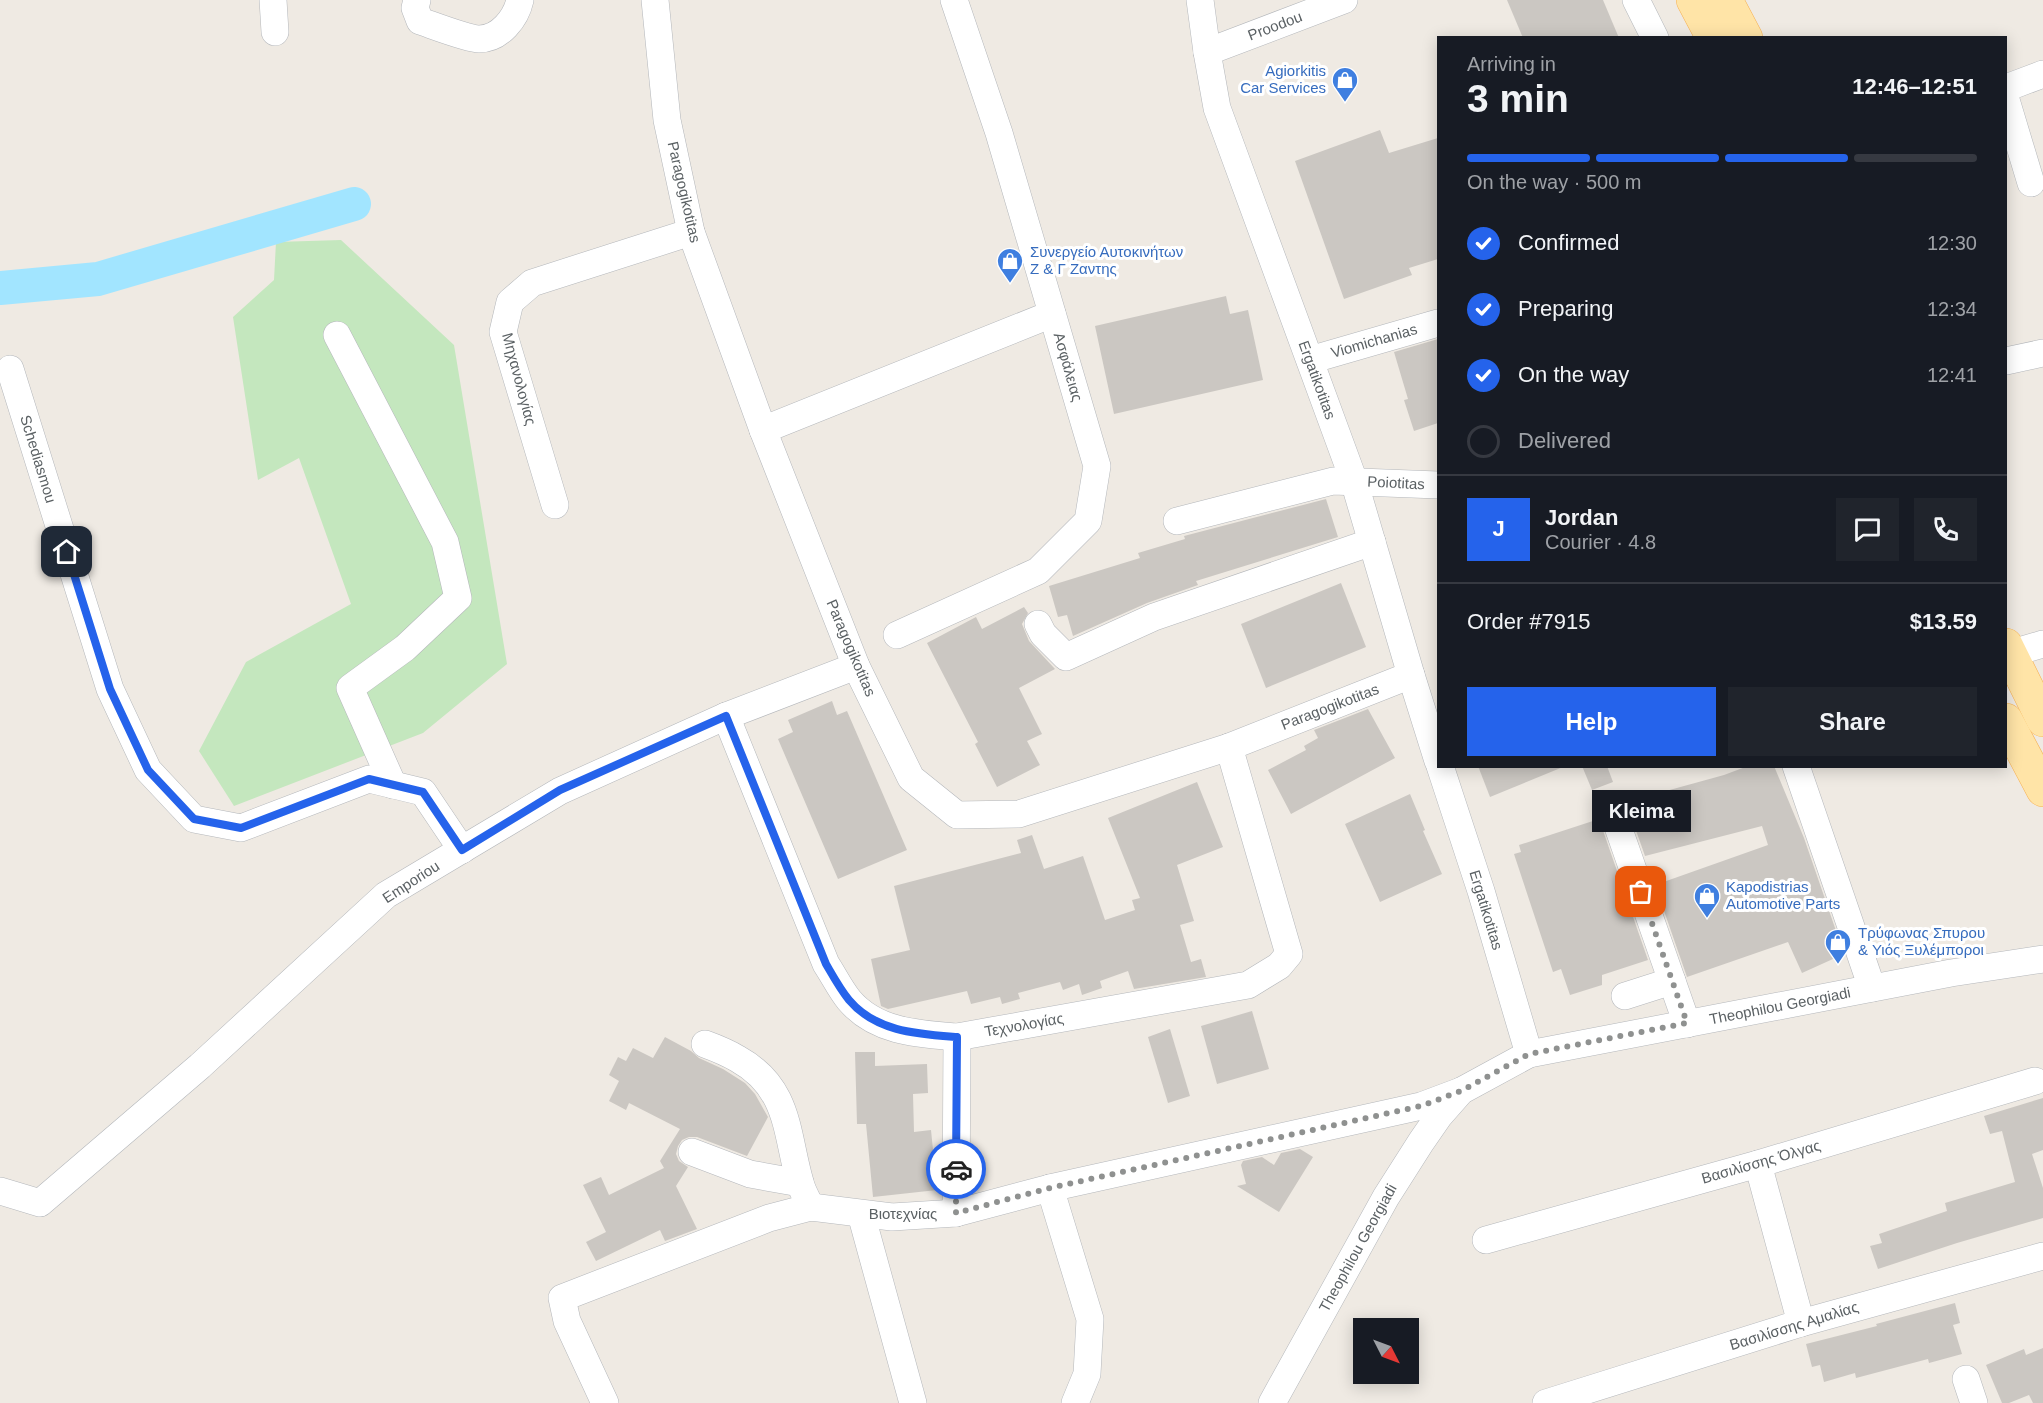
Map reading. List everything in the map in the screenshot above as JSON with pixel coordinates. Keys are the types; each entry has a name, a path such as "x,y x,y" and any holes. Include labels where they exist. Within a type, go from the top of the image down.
{"main road":[{"path":"1693,0 1712,36"},
{"path":"1726,0 1745,36"},
{"path":"2007,649 2043,720"},
{"path":"2007,722 2043,790"}],"street":[{"path":"273,0 275,32"},
{"path":"417,0 415,8 420,21 478,40 497,35 517,13 520,0"},
{"name":"Paragogikotitas","path":"655,0 667,120 691,232 763,430 856,666 911,778 957,815 1018,814 1229,747 1411,675"},
{"name":"Ασφάλειας","path":"897,635 1038,571 1089,521 1096,466 999,133 954,0"},
{"name":"Ergatikotitas","path":"1200,0 1217,108 1354,481 1437,758"},
{"name":"Proodou","path":"1207,52 1344,0"},
{"path":"1636,0 1654,36"},
{"path":"2007,88 2043,74"},
{"path":"2007,103 2031,183"},
{"name":"Μηχανολογίας","path":"555,505 503,332 510,303 532,283 691,232"},
{"path":"763,430 1052,314"},
{"name":"Viomichanias","path":"1310,360 1437,323"},
{"path":"337,335 445,542 458,598 405,648 350,688 393,785"},
{"path":"2007,361 2043,353"},
{"name":"Schediasmou","path":"10,369 110,689 148,770 194,819 241,828 369,779 423,792 462,850"},
{"name":"Poiotitas","path":"1177,521 1333,481 1437,485"},
{"path":"1038,624 1043,634 1066,657 1154,617 1372,542"},
{"path":"2007,649 2043,644"},
{"name":"Emporiou","path":"0,1191 40,1203 200,1066 386,895 560,790 726,716 856,666"},
{"name":"Τεχνολογίας","path":"726,716 826,964 849,1000 875,1022 916,1033 957,1037 1248,985 1279,966 1289,954 1229,747"},
{"name":"Ergatikotitas","path":"1441,768 1481,891 1529,1054"},
{"path":"1797,768 1872,988"},
{"path":"1610,804 1687,1023"},
{"name":"Theophilou Georgiadi","path":"1272,1403 1386,1197 1420,1142 1461,1091 1529,1054 1951,973 2043,959"},
{"path":"1624,996 1672,981"},
{"path":"956,1213 957,1037"},
{"path":"705,1044 738,1058 752,1068 772,1091 787,1120 805,1195"},
{"name":"Βασιλίσσης Όλγας","path":"1486,1240 1758,1164 2035,1081"},
{"name":"Βιοτεχνίας","path":"605,1403 567,1321 562,1298 769,1218 805,1195 861,1214 892,1217 956,1213 1050,1188 1421,1106 1461,1091"},
{"path":"692,1152 805,1195"},
{"path":"1758,1164 1801,1323"},
{"path":"1050,1188 1090,1319 1087,1374 1075,1403"},
{"path":"861,1214 913,1403"},
{"name":"Βασιλίσσης Αμαλίας","path":"1560,1401 1801,1323 2043,1256"}],"green space":[{"path":"341,240 454,345 507,664 423,733 234,806 199,751 246,662 351,604 299,458 258,480 233,317 274,280 276,242"}],"building":[{"path":"1507,0 1603,0 1618,36 1522,36"},
{"path":"1380,130 1389,153 1437,138 1437,259 1409,268 1412,275 1344,299 1295,161"},
{"path":"1226,296 1230,314 1248,310 1263,380 1114,414 1095,326"},
{"path":"1437,339 1437,423 1414,431 1404,400 1408,399 1394,352"},
{"path":"1326,499 1338,537 1196,581 1198,585 1147,603 1073,636 1067,615 1058,617 1049,586 1140,558 1138,553 1185,539 1184,536"},
{"path":"1341,583 1366,647 1266,688 1241,624"},
{"path":"1024,607 1028,613 1022,624 1029,641 1055,669 1019,688 1042,734 1027,741 1040,765 997,787 975,744 978,742 927,643 976,617 982,629"},
{"path":"832,701 837,715 847,711 907,850 838,879 778,739 793,732 788,720"},
{"path":"1368,709 1395,758 1291,814 1268,770 1306,750 1304,746 1318,738 1314,730"},
{"path":"1479,768 1561,768 1490,797"},
{"path":"1583,768 1608,768 1613,782 1592,790"},
{"path":"1743,768 1775,768 1804,838 1844,954 1802,973 1788,942 1687,977 1655,885 1768,845 1762,826 1645,856 1626,802"},
{"path":"1197,782 1223,847 1177,865 1194,921 1180,925 1191,962 1201,959 1206,977 1134,989 1128,971 1100,981 1102,988 1082,995 1079,984 1063,990 1060,982 1018,993 1020,999 1002,1004 1000,997 971,1004 967,991 888,1009 881,1006 871,959 910,950 894,886 1021,853 1017,840 1032,835 1044,869 1083,856 1105,920 1135,910 1132,900 1140,898 1108,818"},
{"path":"1410,794 1442,874 1380,902 1345,824"},
{"path":"1599,819 1648,960 1602,975 1602,985 1570,995 1561,969 1553,972 1514,854 1521,852 1519,845"},
{"path":"1252,1011 1269,1069 1217,1084 1201,1026"},
{"path":"1170,1029 1190,1096 1168,1103 1148,1037"},
{"path":"665,1037 745,1083 755,1094 768,1117 747,1156 697,1137 682,1140 678,1146 676,1154 679,1161 688,1167 676,1186 697,1229 665,1241 660,1230 596,1261 586,1242 606,1232 583,1185 601,1177 609,1195 664,1168 660,1161 680,1129 629,1103 626,1110 609,1101 619,1081 609,1075 618,1057 626,1061 633,1048 653,1058"},
{"path":"855,1052 875,1052 875,1066 927,1064 928,1093 913,1094 914,1132 931,1130 937,1190 873,1197 866,1124 857,1124"},
{"path":"2043,1098 2043,1150 2032,1154 2043,1188 2043,1218 1878,1269 1870,1246 1882,1243 1879,1234 1947,1211 1945,1203 2015,1182 2002,1131 1990,1134 1984,1116"},
{"path":"1300,1149 1313,1157 1279,1212 1237,1186 1246,1184 1241,1165 1243,1161 1262,1157 1274,1165 1281,1153"},
{"path":"1955,1303 1960,1323 1953,1325 1962,1354 1929,1363 1928,1359 1856,1378 1855,1373 1824,1382 1820,1365 1812,1367 1806,1344"},
{"path":"2043,1348 2043,1403 2033,1403 2029,1395 2009,1403 2002,1403 1986,1365 2024,1349 2026,1355"}],"waterway":[{"path":"0,288 98,279 354,204"}],"way so far":[{"path":"956,1169 956,1213 1050,1188 1421,1106 1461,1091 1529,1054 1687,1023 1641,892"}],"place":[{"name":"Agiorkitis Car Services","path":"1345,103"},
{"name":"Συνεργείο Αυτοκινήτων Ζ & Γ Ζαντης","path":"1010,284"},
{"name":"Kleima","path":"1641,892"},
{"name":"Kapodistrias Automotive Parts","path":"1707,919"},
{"name":"Τρύφωνας Σπυρου & Υιός Ξυλέμποροι","path":"1838,965"}],"route":[{"path":"67,552 110,689 148,770 194,819 241,828 369,779 423,792 462,850 560,790 726,716 826,964 849,1000 875,1022 916,1033 957,1037 956,1169"}]}
